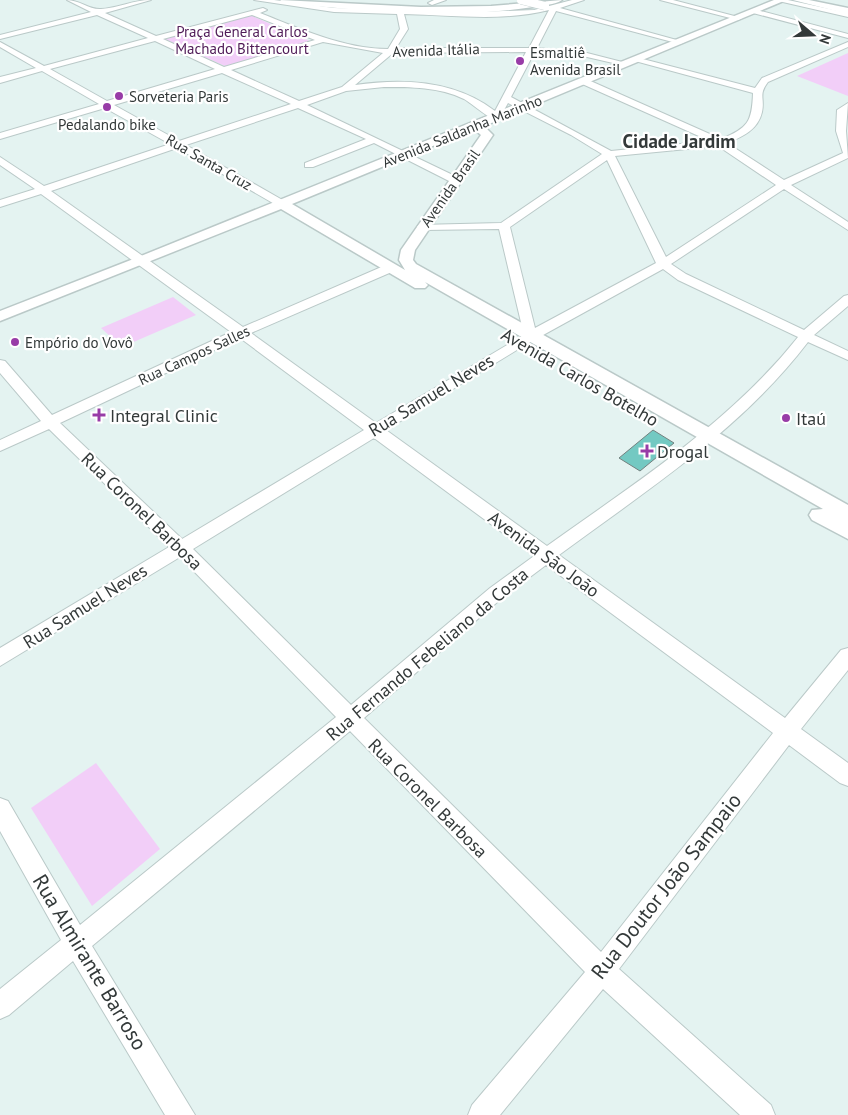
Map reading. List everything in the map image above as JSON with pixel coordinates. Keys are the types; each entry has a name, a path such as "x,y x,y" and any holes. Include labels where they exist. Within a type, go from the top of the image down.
{"main road":[{"path":"339,0 491,4 529,0"},
{"name":"Avenida Saldanha Marinho","path":"0,316 519,108 780,0"},
{"path":"797,0 848,13"},
{"path":"289,1 390,8 472,10 552,5"},
{"path":"806,6 848,13"},
{"name":"Avenida Brasil","path":"406,257 423,227 487,135 475,125"},
{"name":"Rua Santa Cruz","path":"282,204 385,265"},
{"path":"385,265 406,257 407,264 418,274"},
{"name":"Avenida Saldanha Marinho","path":"0,323 131,271 141,261"},
{"path":"385,265 418,274"},
{"name":"Avenida Carlos Botelho","path":"385,265 526,339"},
{"name":"Avenida Carlos Botelho","path":"418,274 703,441 848,531"},
{"name":"Avenida Carlos Botelho","path":"703,441 848,514"}],"street":[{"path":"71,0 374,139 456,180"},
{"path":"0,37 147,0"},
{"path":"258,0 289,1 334,10 400,13 514,13 580,0"},
{"path":"432,3 442,0"},
{"path":"521,0 552,5 680,42"},
{"path":"664,0 738,18"},
{"path":"780,0 806,6"},
{"path":"0,80 289,1"},
{"path":"0,204 345,89 378,84 416,85 447,90 476,100 496,117 532,50 552,5"},
{"path":"756,11 848,36"},
{"name":"Avenida Itália","path":"251,12 323,40 390,52 481,49 532,50 588,56 626,64"},
{"path":"345,89 390,52 404,29 400,13"},
{"path":"0,136 323,40"},
{"name":"Rua Santa Cruz","path":"0,44 109,104 282,204"},
{"path":"423,227 504,226 609,154 720,143 744,133 757,113 760,88 769,77 848,44"},
{"path":"638,59 760,88 848,50"},
{"path":"822,55 832,57"},
{"path":"583,81 684,125 720,143 848,228"},
{"path":"506,98 519,108 574,134 609,154 664,264 682,277 848,356"},
{"name":"Rua Samuel Neves","path":"0,658 372,430 526,339 664,264 783,185 848,154 841,131 842,110 848,106"},
{"path":"309,165 374,139"},
{"name":"Avenida São João","path":"0,160 41,191 106,234 848,776"},
{"path":"504,226 526,339"},
{"name":"Rua Campos Salles","path":"0,446 385,265"},
{"name":"Rua Fernando Febeliano da Costa","path":"0,1006 349,719 496,593 703,441 783,365 806,336 848,299"},
{"name":"Rua Coronel Barbosa","path":"0,364 50,422 180,547 349,719 602,971 762,1115"},
{"name":"Rua Doutor João Sampaio","path":"482,1115 602,971 787,730 848,656"},
{"name":"Rua Almirante Barroso","path":"0,809 77,944 181,1115"}],"green space":[{"name":"Praça General Carlos Machado Bittencourt","path":"250,15 312,42 225,66 165,39"},
{"path":"848,53 848,96 797,76"},
{"path":"173,297 196,315 122,347 101,328"},
{"path":"96,763 160,849 92,906 31,808"}],"building":[{"name":"Drogal","path":"653,430 674,443 640,471 619,458"}],"place":[{"name":"Esmaltiê Avenida Brasil","path":"520,61"},
{"name":"Sorveteria Paris","path":"119,96"},
{"name":"Pedalando bike","path":"107,107"},
{"name":"Empório do Vovô","path":"15,342"},
{"name":"Integral Clinic","path":"99,415"},
{"name":"Itaú","path":"786,418"},
{"name":"Drogal","path":"647,451"}],"district":[{"name":"Cidade Jardim","path":"679,141"}]}
